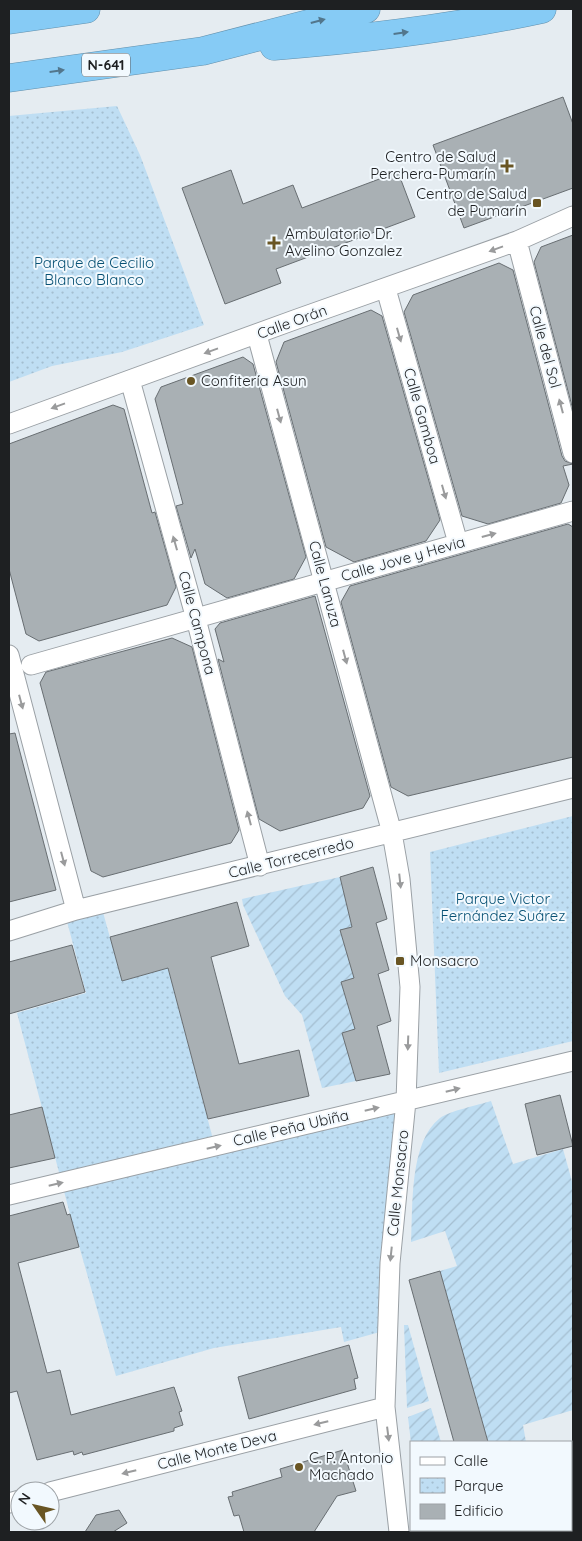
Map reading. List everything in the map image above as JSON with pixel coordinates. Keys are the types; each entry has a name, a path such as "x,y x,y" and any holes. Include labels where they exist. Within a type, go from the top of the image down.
{"highway":[{"path":"9,20 86,9"},
{"name":"N-641","path":"9,78 203,52 366,9"},
{"path":"203,52 353,40 491,20 542,9"}],"street":[{"name":"Calle Orán","path":"9,424 517,241 573,216"},
{"name":"Calle del Sol","path":"517,241 573,453"},
{"name":"Calle Gamboa","path":"386,288 458,543"},
{"name":"Calle Lanuza","path":"257,335 392,833"},
{"name":"Calle Campona","path":"130,380 196,619 260,866"},
{"name":"Calle Jove y Hevia","path":"31,665 573,511"},
{"path":"9,655 76,910"},
{"name":"Calle Torrecerredo","path":"9,931 76,910 573,788"},
{"name":"Calle Monsacro","path":"392,833 400,878 410,987 406,1101 390,1263 385,1407 399,1532"},
{"name":"Calle Peña Ubiña","path":"9,1196 573,1061"},
{"name":"Calle Monte Deva","path":"60,1489 385,1407"}],"green space":[{"name":"Parque de Cecilio Blanco Blanco","path":"117,106 140,155 204,325 122,352 52,366 9,382 9,116"},
{"name":"Parque Victor Fernández Suárez","path":"573,816 573,1041 439,1073 430,852"},
{"path":"340,877 352,927 340,930 354,978 341,982 355,1029 342,1033 356,1081 322,1088 302,1015 285,996 243,905 242,899"},
{"path":"101,905 122,981 168,968 215,1147 405,1102 387,1330 344,1342 341,1327 214,1348 116,1376 70,1214 17,1013 86,993 65,914"},
{"path":"491,1101 513,1164 563,1149 573,1185 573,1410 523,1425 526,1441 488,1441 440,1271 457,1266 445,1231 411,1242 415,1175 423,1142 430,1129 440,1118"},
{"path":"404,1325 408,1325 429,1401 407,1408"},
{"path":"431,1408 441,1441 411,1441 408,1417"}],"building":[{"name":"Centro de Salud Perchera-Pumarín","path":"563,97 573,124 573,188 464,228 433,145"},
{"name":"Ambulatorio Dr. Avelino Gonzalez","path":"231,170 243,204 293,185 302,208 398,172 415,217 276,269 281,283 225,304 182,188"},
{"path":"573,235 573,410 534,262 541,247"},
{"path":"499,263 513,270 562,456 565,461 573,464 563,466 569,485 561,503 488,524 462,516 404,312 413,295"},
{"path":"371,310 382,316 440,520 426,541 354,562 326,547 276,362 284,342"},
{"path":"243,357 253,364 306,557 294,579 227,598 205,584 195,549 191,558 176,506 183,504 155,399 161,387"},
{"path":"113,405 124,409 152,513 155,512 176,587 167,605 39,641 26,634 9,569 9,444"},
{"path":"568,524 573,527 573,757 408,796 391,787 341,602 350,586"},
{"path":"315,596 370,796 363,808 280,831 259,819 218,659 224,662 215,629 220,623"},
{"path":"172,638 192,647 239,830 231,843 103,877 91,871 40,683 46,672"},
{"path":"15,733 56,890 9,902 9,734"},
{"path":"373,867 387,919 376,923 389,970 378,974 391,1021 377,1026 390,1074 356,1081 342,1033 355,1029 341,982 354,978 340,930 352,927 340,877"},
{"path":"237,902 249,946 211,957 239,1064 299,1050 309,1096 208,1119 168,968 122,981 110,937"},
{"path":"72,945 85,992 9,1014 9,962"},
{"path":"560,1095 573,1146 537,1155 525,1104"},
{"path":"42,1107 55,1158 9,1168 9,1115"},
{"path":"63,1202 67,1215 70,1214 79,1247 18,1263 47,1373 60,1370 71,1415 174,1387 182,1411 179,1412 183,1425 174,1428 174,1431 83,1455 82,1452 74,1455 73,1451 37,1460 17,1391 9,1393 9,1216"},
{"path":"440,1271 488,1441 454,1441 409,1280"},
{"path":"349,1345 358,1378 354,1379 356,1389 249,1419 238,1377"},
{"path":"343,1450 356,1491 337,1496 314,1532 244,1532 239,1515 234,1516 228,1497 233,1496 232,1492 282,1477 280,1469"},
{"path":"119,1510 127,1523 113,1532 85,1532 96,1515"}],"place":[{"name":"Centro de Salud Perchera-Pumarín","path":"507,166"},
{"name":"Centro de Salud de Pumarín","path":"537,203"},
{"name":"Ambulatorio Dr. Avelino Gonzalez","path":"274,243"},
{"name":"Confitería Asun","path":"191,381"},
{"name":"Monsacro","path":"400,961"},
{"name":"C. P. Antonio Machado","path":"299,1467"}]}
